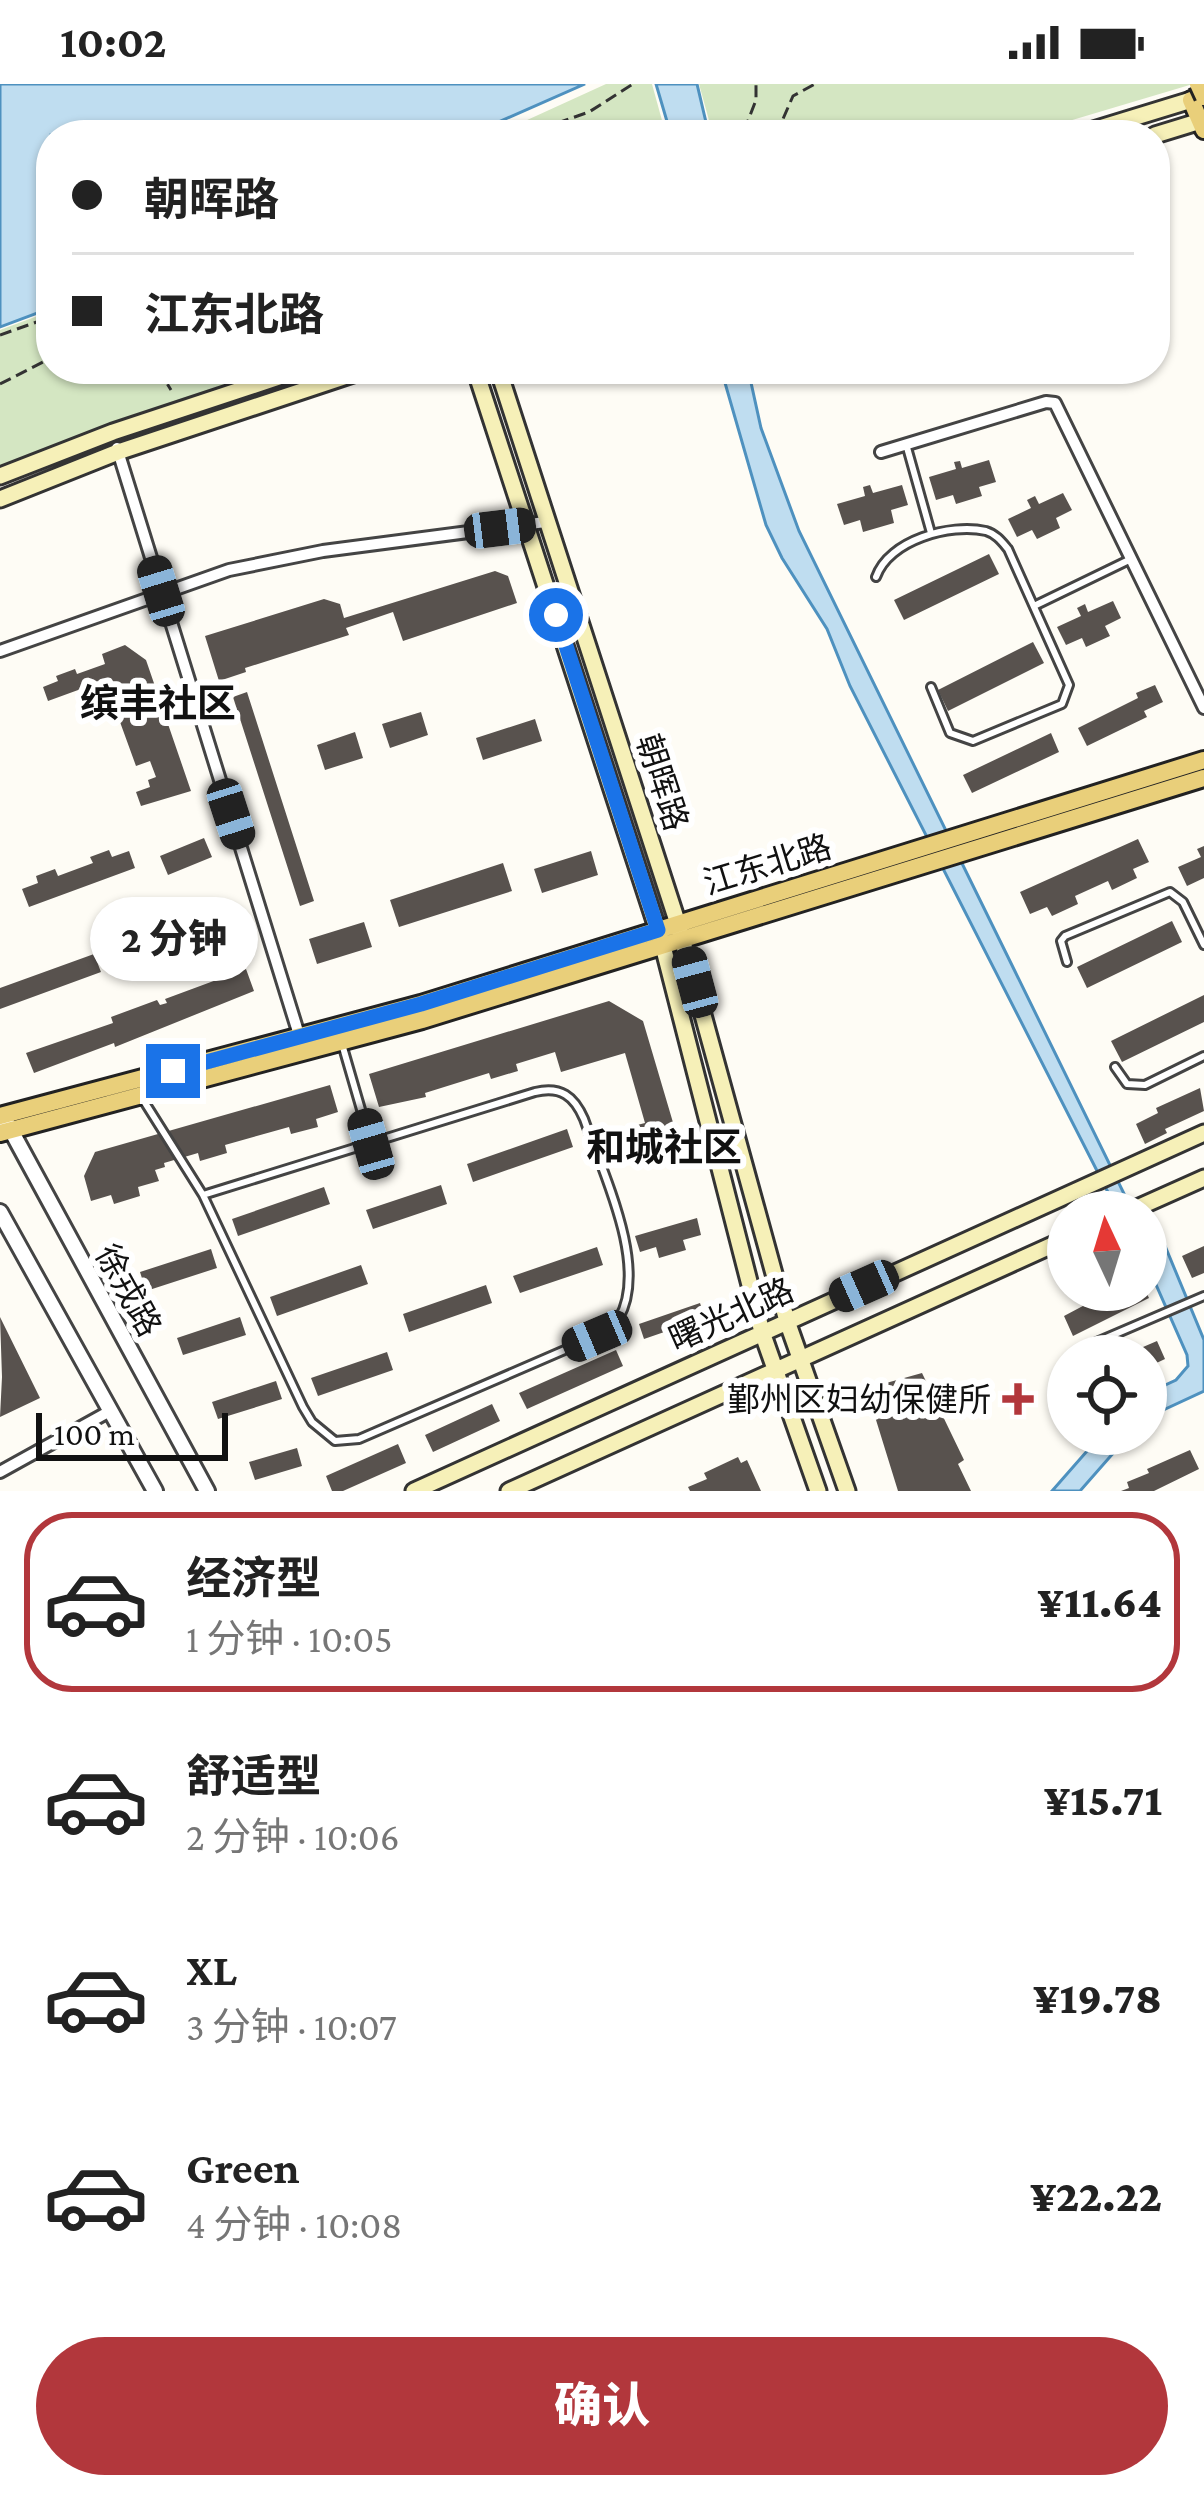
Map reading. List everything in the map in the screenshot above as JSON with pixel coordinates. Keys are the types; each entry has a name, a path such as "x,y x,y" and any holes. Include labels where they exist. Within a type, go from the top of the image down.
{"main road":[{"path":"1122,120 1199,94 1202,124 1170,131"},
{"path":"0,476 258,384"},
{"path":"0,499 118,452 323,384"},
{"name":"朝晖路","path":"480,384 661,938 762,1332 818,1491"},
{"name":"朝晖路","path":"502,384 681,932 787,1321 847,1491"},
{"name":"江东北路","path":"3,1124 142,1096 681,932 941,861 980,838 1204,760"},
{"name":"江东北路","path":"681,932 922,848 980,838 1204,778"},
{"name":"江东北路","path":"3,1124 302,1045 341,1042 661,938"},
{"name":"曙光北路","path":"414,1491 1204,1133"},
{"path":"1167,1195 1204,1178"},
{"name":"曙光北路","path":"509,1491 1047,1247"}],"street":[{"path":"881,452 1055,403 1204,708"},
{"path":"113,432 302,1045"},
{"path":"0,651 161,591 277,558 545,522"},
{"name":"徐戎路","path":"3,1124 207,1491"},
{"path":"0,1212 155,1491"},
{"path":"0,1472 110,1411"}],"lane":[{"path":"906,444 931,535"},
{"path":"876,577 891,554 931,535 987,532 999,538 1069,685 1062,704 981,739 961,740 950,733 931,687"},
{"path":"1034,607 1131,559"},
{"path":"1067,962 1061,941 1065,936 1170,892 1183,902 1204,945"},
{"path":"341,1042 371,1144"},
{"path":"1115,1066 1126,1084 1145,1085 1204,1056"},
{"path":"142,1096 203,1196 303,1407 312,1422 335,1441 358,1439 597,1336 618,1321 626,1292 627,1247 577,1101 563,1092 547,1089 203,1196"},
{"path":"1113,1335 1204,1296"}],"path":[{"path":"572,120 633,84"},
{"path":"748,120 756,84"},
{"path":"783,120 794,96 815,84"},
{"path":"0,335 36,322"},
{"path":"0,384 36,366"},
{"path":"167,384 170,390"}],"green space":[{"path":"606,84 652,84 662,120 527,120"},
{"path":"699,84 1193,84 1072,120 709,120"},
{"path":"36,317 36,384 225,384 0,468 0,330"}],"water":[{"path":"0,84 585,84 503,120 36,120 36,314 0,327"},
{"path":"656,84 697,84 705,120 667,120"},
{"path":"725,384 751,384 761,428 799,531 1123,1191 1107,1191 850,686 827,629 766,525"},
{"path":"1167,1251 1204,1340 1204,1391 1167,1408 1167,1384 1188,1366 1167,1310"},
{"path":"1084,1455 1112,1455 1080,1491 1052,1491"}],"building":[{"path":"989,460 996,482 979,487 982,496 956,504 953,495 936,500 929,477 956,469 954,462 960,461 962,468"},
{"path":"870,485 873,493 902,485 908,505 891,510 894,523 863,532 860,520 844,525 837,504 865,496 863,487"},
{"path":"1063,493 1072,510 1056,518 1060,528 1037,539 1032,530 1017,537 1008,519 1031,508 1027,500 1035,496 1039,504"},
{"path":"989,554 999,574 904,620 894,600"},
{"path":"495,571 508,576 517,603 403,641 393,612 346,628 349,635 219,681 205,636 324,599 340,604 344,618"},
{"path":"1113,601 1121,618 1105,626 1110,636 1086,647 1082,638 1066,645 1057,627 1081,616 1077,608 1085,604 1088,612"},
{"path":"1033,642 1044,663 948,711 938,690"},
{"path":"125,645 146,660 191,791 141,806 136,792 150,787 148,780 156,777 150,761 136,766 116,711 122,709 111,678 48,701 43,687 58,681 56,676 105,664 102,654"},
{"path":"1155,685 1163,702 1144,711 1147,717 1087,746 1078,728"},
{"path":"247,692 314,901 300,906 233,697"},
{"path":"421,712 428,735 390,748 382,724"},
{"path":"535,719 542,741 483,760 476,738"},
{"path":"355,732 363,758 325,770 317,745"},
{"path":"1051,733 1059,752 972,793 963,775"},
{"path":"204,838 212,857 168,875 160,856"},
{"path":"1138,839 1149,862 1133,869 1137,878 1112,890 1108,881 1075,896 1078,904 1052,916 1047,907 1030,914 1020,892"},
{"path":"1204,846 1204,878 1187,886 1178,867 1201,857 1197,849"},
{"path":"109,850 112,857 129,851 135,868 29,907 22,889 38,883 36,876 55,869 58,876 93,863 90,857"},
{"path":"591,851 598,875 542,893 534,869"},
{"path":"503,863 512,891 399,927 390,900"},
{"path":"225,905 231,923 130,961 123,943"},
{"path":"1172,921 1182,942 1087,988 1077,967"},
{"path":"364,922 372,947 317,964 309,939"},
{"path":"94,954 101,972 0,1009 0,988"},
{"path":"246,969 254,991 115,1047 114,1043 34,1073 26,1053"},
{"path":"1204,995 1204,1022 1122,1062 1111,1041"},
{"path":"609,1001 643,1021 677,1136 656,1143 657,1148 630,1156 627,1145 611,1150 606,1133 645,1123 625,1053 561,1072 555,1052 516,1064 518,1071 491,1079 489,1073 425,1093 426,1097 379,1107 369,1074"},
{"path":"330,1085 338,1112 316,1119 318,1127 291,1134 289,1127 225,1145 227,1153 200,1161 198,1153 164,1163 165,1167 155,1170 159,1181 138,1187 140,1196 114,1204 111,1195 91,1201 84,1176 95,1152"},
{"path":"1200,1088 1204,1111 1145,1144 1136,1124 1158,1113 1156,1108"},
{"path":"567,1129 573,1147 473,1182 467,1164"},
{"path":"441,1185 447,1204 373,1229 366,1210"},
{"path":"324,1187 330,1204 238,1236 232,1219"},
{"path":"697,1218 701,1235 683,1240 686,1250 659,1258 656,1247 640,1252 635,1236"},
{"path":"1204,1246 1204,1273 1192,1278 1182,1256"},
{"path":"597,1247 603,1265 520,1293 513,1276"},
{"path":"211,1249 217,1268 146,1291 140,1272"},
{"path":"361,1265 368,1284 277,1316 270,1297"},
{"path":"486,1285 492,1303 409,1332 403,1314"},
{"path":"700,1303 705,1318 644,1339 639,1324"},
{"path":"1073,1311 1123,1311 1075,1335 1064,1316"},
{"path":"0,1317 40,1398 0,1417 2,1377"},
{"path":"240,1317 246,1335 183,1355 177,1338"},
{"path":"616,1350 623,1366 527,1409 519,1393"},
{"path":"387,1352 393,1370 318,1396 311,1378"},
{"path":"922,1373 964,1460 958,1464 971,1491 898,1491 872,1407 879,1385"},
{"path":"276,1381 282,1399 218,1419 212,1402"},
{"path":"492,1404 500,1421 433,1452 425,1435"},
{"path":"398,1444 406,1463 343,1491 332,1491 326,1476"},
{"path":"297,1448 302,1466 255,1480 249,1462"},
{"path":"1190,1450 1199,1469 1154,1491 1121,1491 1129,1488 1127,1482 1149,1473 1147,1469"},
{"path":"738,1457 741,1463 747,1460 761,1491 690,1491 688,1487 707,1479 704,1473"}],"place":[{"name":"鄞州区妇幼保健所","path":"1018,1399"}],"district":[{"name":"缤丰社区","path":"158,703"},
{"name":"和城社区","path":"664,1147"}],"route":[{"path":"173,1071 421,1004 658,930 556,615"}]}
